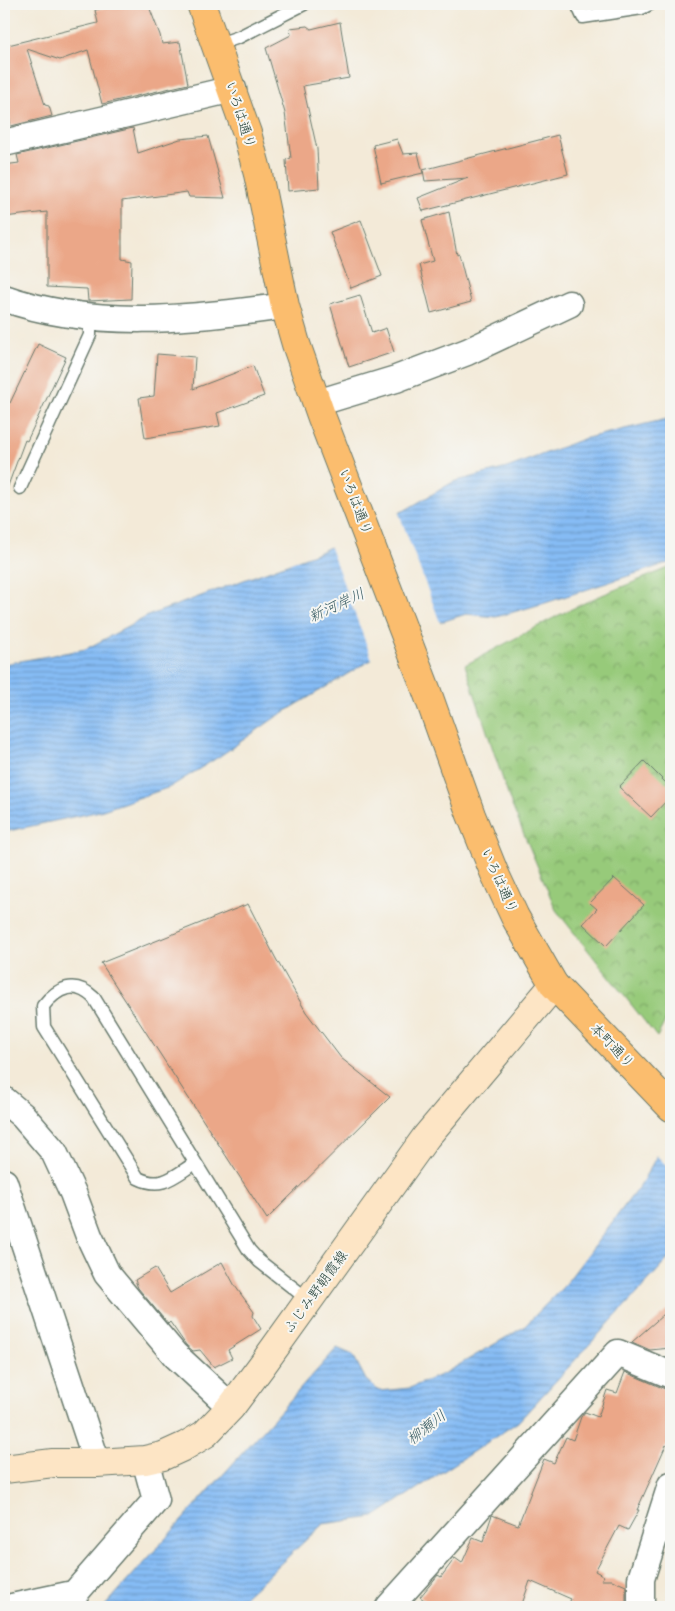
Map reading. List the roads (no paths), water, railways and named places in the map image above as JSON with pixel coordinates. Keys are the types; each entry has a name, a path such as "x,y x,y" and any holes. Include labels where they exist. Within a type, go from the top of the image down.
{"main road":[{"name":"いろは通り","path":"200,4 233,89 247,133 258,174 285,306 317,403 494,872 515,917 554,985"},
{"name":"本町通り","path":"554,985 671,1107"},
{"name":"ふじみ野朝霞線","path":"4,1469 53,1463 145,1460 163,1456 205,1434 231,1407 310,1301 426,1138 554,985"}],"street":[{"path":"4,143 233,89"},
{"path":"4,298 31,308 90,317 186,317 285,306"},
{"path":"317,403 396,379 449,359 490,342 568,304"},
{"path":"4,1100 23,1116 54,1152 107,1274 175,1355 231,1407"},
{"path":"4,1182 96,1463"},
{"path":"395,1606 618,1353 671,1375"},
{"path":"12,1607 68,1601 156,1500 145,1460"},
{"path":"641,1607 641,1579 671,1485"}],"lane":[{"path":"216,45 239,37 304,4"},
{"path":"577,4 583,17 642,8 650,4"},
{"path":"20,488 90,335 90,317"},
{"path":"195,1163 166,1181 157,1184 138,1178 44,1027 43,1006 49,999 69,987 78,987 86,990 94,998 249,1250 259,1261 310,1301"}],"water":[{"name":"新河岸川","path":"671,418 671,562 496,617 466,614 441,622 364,664 276,717 220,756 170,787 100,811 4,832 4,664 86,649 150,615 322,551 407,509 453,482 507,468 583,439"},
{"name":"柳瀬川","path":"671,1131 671,1256 518,1422 374,1517 323,1524 234,1607 104,1607 337,1348 353,1355 366,1380 379,1391 410,1388 445,1373 524,1327 564,1286 641,1184"}]}
